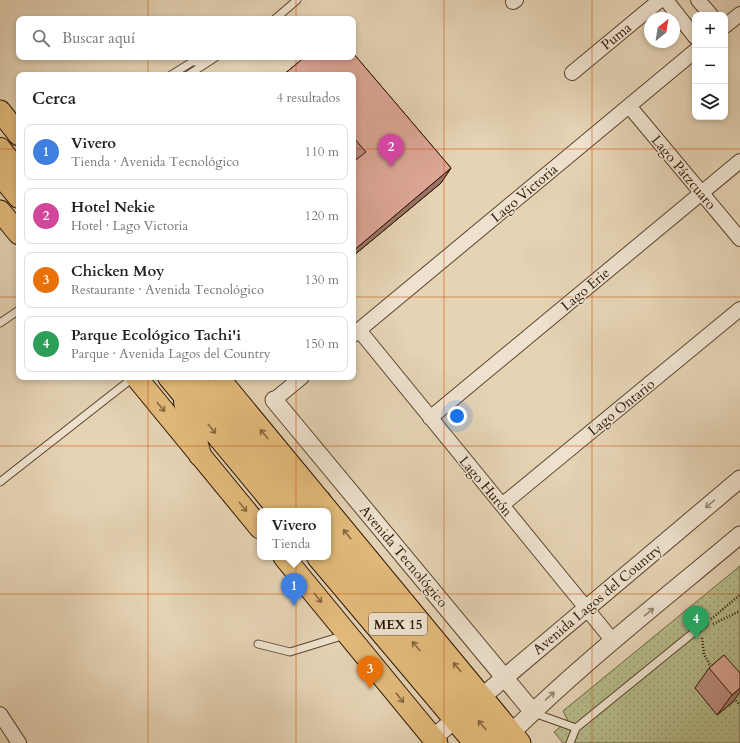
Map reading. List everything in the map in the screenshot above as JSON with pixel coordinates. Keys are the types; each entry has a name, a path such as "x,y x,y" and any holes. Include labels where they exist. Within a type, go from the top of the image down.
{"highway":[{"path":"0,149 12,184"},
{"path":"181,382 200,455"},
{"path":"181,382 281,484 312,506"},
{"path":"181,382 278,508"},
{"name":"Avenida Tecnológico","path":"331,544 468,708 475,743"},
{"name":"Avenida Tecnológico","path":"321,560 468,708 507,740"},
{"path":"368,560 376,597"}],"main road":[{"path":"8,116 16,130"},
{"path":"0,211 16,230"},
{"path":"138,380 257,524"},
{"name":"Avenida Tecnológico","path":"220,380 312,506"},
{"name":"Avenida Tecnológico","path":"331,524 368,560 468,708"},
{"path":"286,560 435,741"}],"street":[{"name":"Puma","path":"572,73 660,0"},
{"path":"666,0 692,33"},
{"path":"698,0 708,12"},
{"path":"728,24 740,14"},
{"name":"Lago Victoria","path":"356,333 692,54"},
{"name":"Lago Pátzcuaro","path":"629,106 740,239"},
{"name":"Lago Erie","path":"430,418 740,161"},
{"name":"Lago Ontario","path":"502,505 740,309"},
{"name":"Lago Hurón","path":"356,333 430,418 613,641"},
{"path":"274,400 298,380"},
{"name":"Avenida Tecnológico","path":"274,400 533,712"},
{"name":"Avenida Lagos del Country","path":"435,741 468,708 740,479"},
{"path":"507,740 533,712 613,641 740,535"},
{"path":"0,714 19,743"}],"lane":[{"path":"287,8 288,0"},
{"path":"278,16 297,0"},
{"path":"193,72 211,60"},
{"path":"176,72 192,62 208,62"},
{"path":"0,323 16,312"},
{"path":"0,482 131,380"},
{"path":"570,743 576,728 703,627"},
{"path":"258,644 290,652 348,634"},
{"path":"533,712 576,728"}],"path":[{"path":"703,627 740,595"},
{"path":"703,627 740,612"},
{"path":"703,627 704,654 715,674"},
{"path":"729,693 740,705"}],"green space":[{"path":"740,566 740,743 563,743 554,732 568,721 563,711"}],"building":[{"path":"356,57 451,168 356,248 356,160 366,152 356,140 356,72 287,72 301,60 356,60"},
{"path":"724,655 740,673 740,688 732,695 709,668"}],"place":[{"name":"Hotel Nekie","path":"391,167"},
{"name":"Vivero","path":"294,606"},
{"name":"Parque Ecológico Tachi'i","path":"696,639"},
{"name":"Chicken Moy","path":"370,689"}]}
